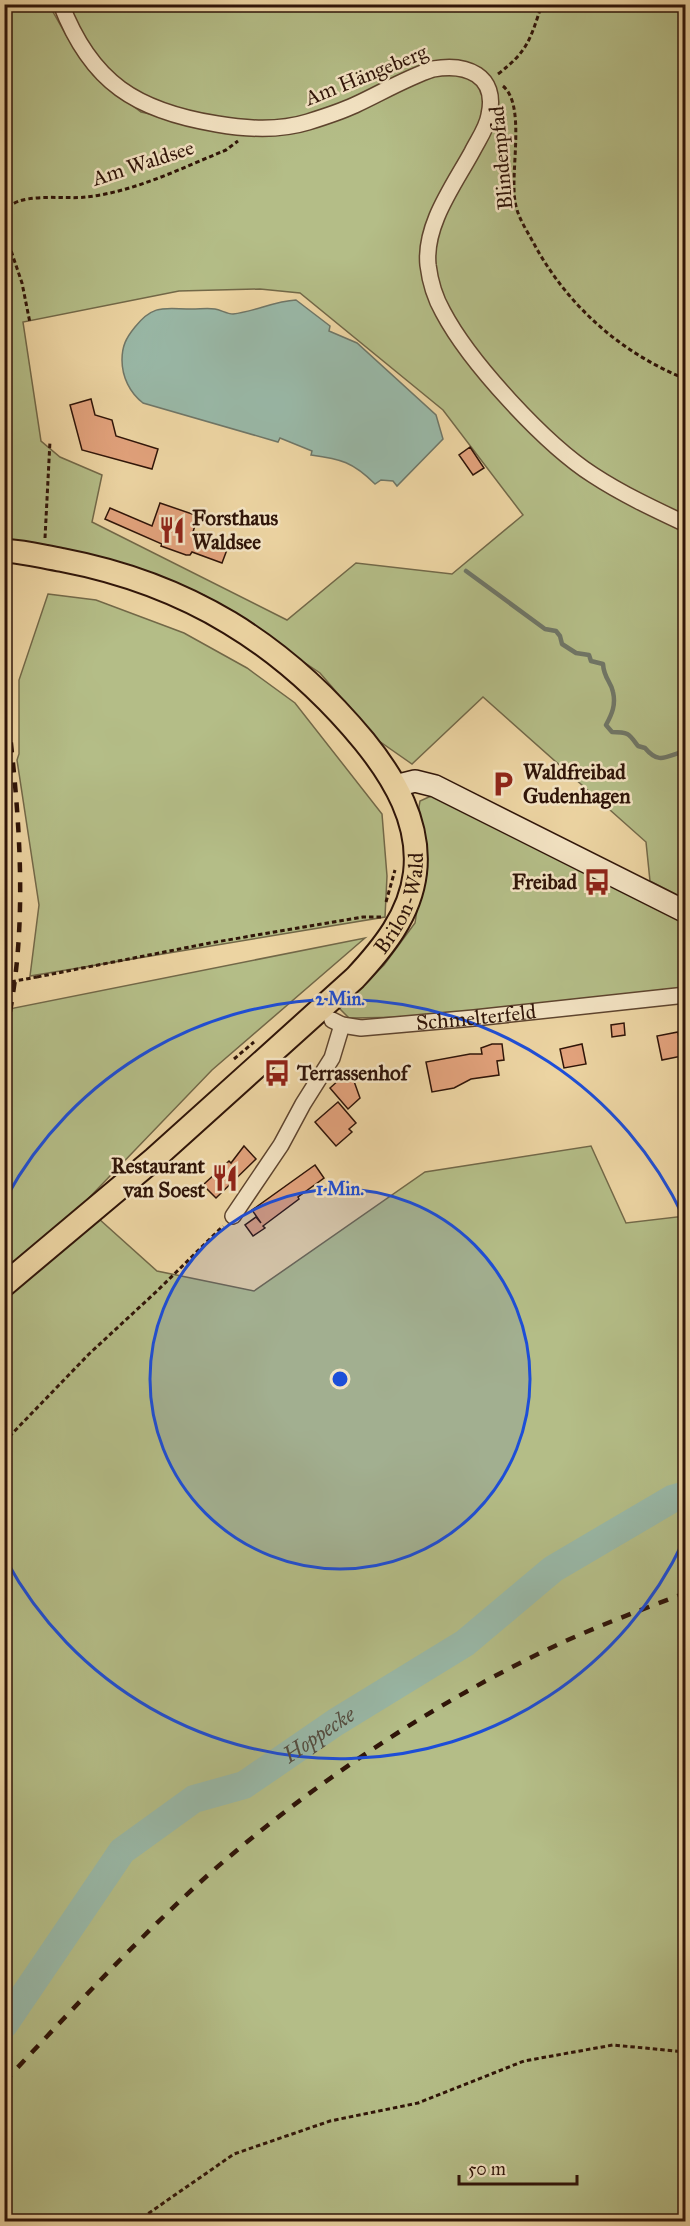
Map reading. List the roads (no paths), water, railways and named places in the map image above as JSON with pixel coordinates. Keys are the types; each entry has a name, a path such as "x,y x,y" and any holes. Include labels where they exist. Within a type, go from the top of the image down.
{"main road":[{"name":"Brilon-Wald","path":"4,1285 154,1159 326,1005 374,958 390,920 407,905 414,881 416,859 406,808 396,786 365,742 318,690 279,656 244,630 204,608 149,584 92,567 8,551"},
{"path":"396,786 415,781 435,786 686,912"}],"street":[{"name":"Am Hängeberg","path":"61,4 74,34 104,76 133,98 159,111 196,121 252,128 291,125 342,111 433,69 445,66 464,68 486,83 490,105 487,123 442,208 429,243 429,274 441,310 470,352 500,388 572,459 618,490 686,524"},
{"name":"Schmelterfeld","path":"233,1216 281,1145 332,1058 337,1023 361,1029 686,995"}],"waterway":[{"path":"466,571 545,629 556,631 562,644 576,653 589,655 591,661 603,664 614,697 613,709 606,725 612,732 628,734 638,746 645,748 655,757 664,758 686,751"},
{"name":"Hoppecke","path":"4,2025 122,1851 194,1799 244,1785 336,1722 465,1643 553,1569 672,1499 686,1495"}],"railway":[{"path":"4,683 14,772 20,862 18,952 13,996 4,1040"},
{"path":"4,2082 104,1976 181,1900 248,1841 332,1777 420,1719 512,1667 590,1630 686,1593"}],"place":[{"name":"Forsthaus Waldsee","path":"172,530"},
{"name":"Waldfreibad Gudenhagen","path":"503,784"},
{"name":"Freibad","path":"597,882"},
{"name":"Terrassenhof","path":"277,1073"},
{"name":"Restaurant van Soest","path":"225,1178"}]}
